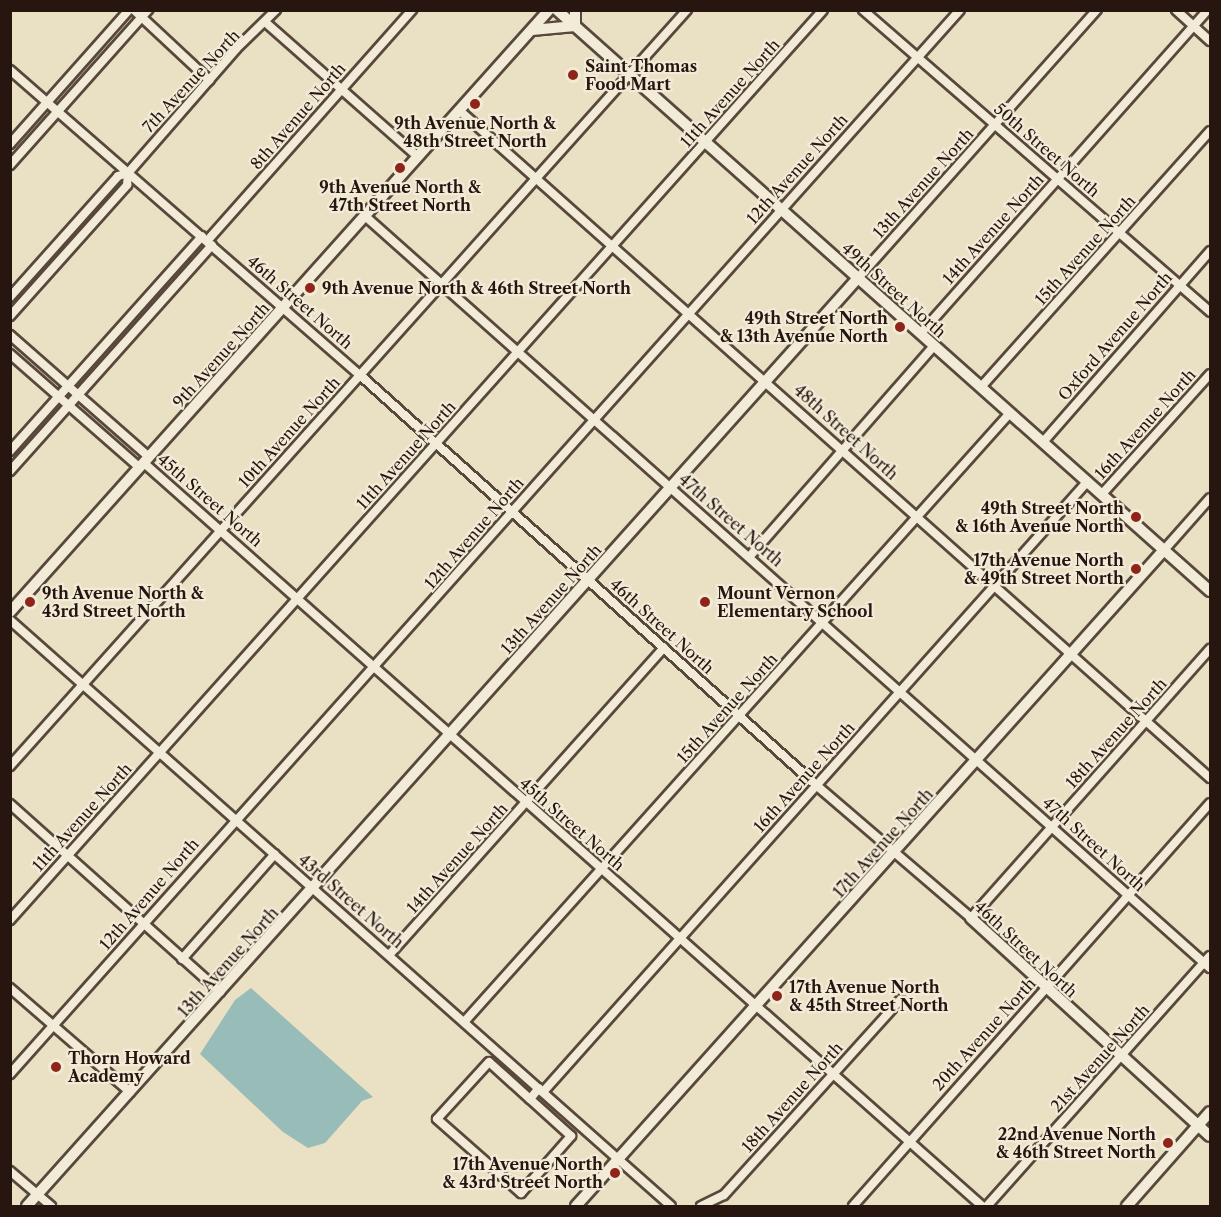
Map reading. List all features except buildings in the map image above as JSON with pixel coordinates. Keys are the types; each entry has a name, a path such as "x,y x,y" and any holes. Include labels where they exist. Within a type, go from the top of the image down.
{"street":[{"path":"10,144 132,10 145,14 209,80"},
{"name":"7th Avenue North","path":"10,297 118,176 128,173 209,80 276,10"},
{"name":"8th Avenue North","path":"10,471 79,395 207,241 412,10"},
{"name":"9th Avenue North","path":"10,612 549,10"},
{"name":"49th Street North","path":"557,10 1210,591"},
{"path":"532,30 575,26 575,10"},
{"name":"10th Avenue North","path":"10,766 687,10"},
{"name":"11th Avenue North","path":"10,920 823,10"},
{"name":"50th Street North","path":"863,10 1210,312"},
{"name":"12th Avenue North","path":"10,1074 235,819 375,667 594,418 960,10"},
{"name":"13th Avenue North","path":"27,1206 1097,10"},
{"path":"1176,10 1210,41"},
{"name":"14th Avenue North","path":"921,333 1208,10"},
{"path":"10,165 145,14"},
{"path":"265,22 418,157"},
{"name":"46th Street North","path":"10,70 360,375 816,785 971,918 1210,1136"},
{"name":"48th Street North","path":"459,110 688,314 766,380 1210,778"},
{"name":"15th Avenue North","path":"981,387 1210,131"},
{"name":"7th Avenue North","path":"10,316 127,185 128,173"},
{"name":"47th Street North","path":"365,216 1129,895 1209,962"},
{"name":"8th Avenue North","path":"10,451 68,386 207,241"},
{"name":"Oxford Avenue North","path":"1043,442 1210,251"},
{"name":"45th Street North","path":"10,335 79,395 144,462 375,667 449,736 756,1004 982,1206"},
{"path":"750,556 934,346"},
{"name":"45th Street North","path":"10,354 69,406 144,462"},
{"name":"16th Avenue North","path":"1101,494 1210,374"},
{"name":"15th Avenue North","path":"465,1021 919,518 1010,413"},
{"name":"16th Avenue North","path":"530,1099 541,1090 902,693 1087,482"},
{"name":"17th Avenue North","path":"576,1206 1210,498"},
{"name":"43rd Street North","path":"10,620 82,686 390,954 670,1206"},
{"name":"14th Avenue North","path":"390,954 527,804 664,648"},
{"name":"18th Avenue North","path":"971,918 1210,649"},
{"name":"20th Avenue North","path":"853,1206 908,1141 1210,803"},
{"path":"10,804 220,992"},
{"path":"182,958 275,854"},
{"name":"21st Avenue North","path":"987,1206 1121,1056 1209,962"},
{"path":"10,988 130,1092"},
{"name":"18th Avenue North","path":"701,1206 724,1195 900,1000"},
{"path":"489,1062 530,1099 572,1136 521,1193 437,1119 489,1062"},
{"path":"1127,1206 1210,1112"},
{"path":"10,1171 51,1206"}],"water":[{"path":"251,988 373,1097 362,1101 325,1143 308,1148 283,1132 200,1054 235,1000"}],"place":[{"name":"Saint Thomas Food Mart","path":"573,75"},
{"name":"9th Avenue North & 48th Street North","path":"475,104"},
{"name":"9th Avenue North & 47th Street North","path":"400,168"},
{"name":"9th Avenue North & 46th Street North","path":"310,288"},
{"name":"49th Street North & 13th Avenue North","path":"900,327"},
{"name":"49th Street North & 16th Avenue North","path":"1136,517"},
{"name":"17th Avenue North & 49th Street North","path":"1136,569"},
{"name":"9th Avenue North & 43rd Street North","path":"30,602"},
{"name":"Mount Vernon Elementary School","path":"705,602"},
{"name":"17th Avenue North & 45th Street North","path":"777,996"},
{"name":"Thorn Howard Academy","path":"56,1067"},
{"name":"22nd Avenue North & 46th Street North","path":"1168,1143"},
{"name":"17th Avenue North & 43rd Street North","path":"615,1173"}]}
